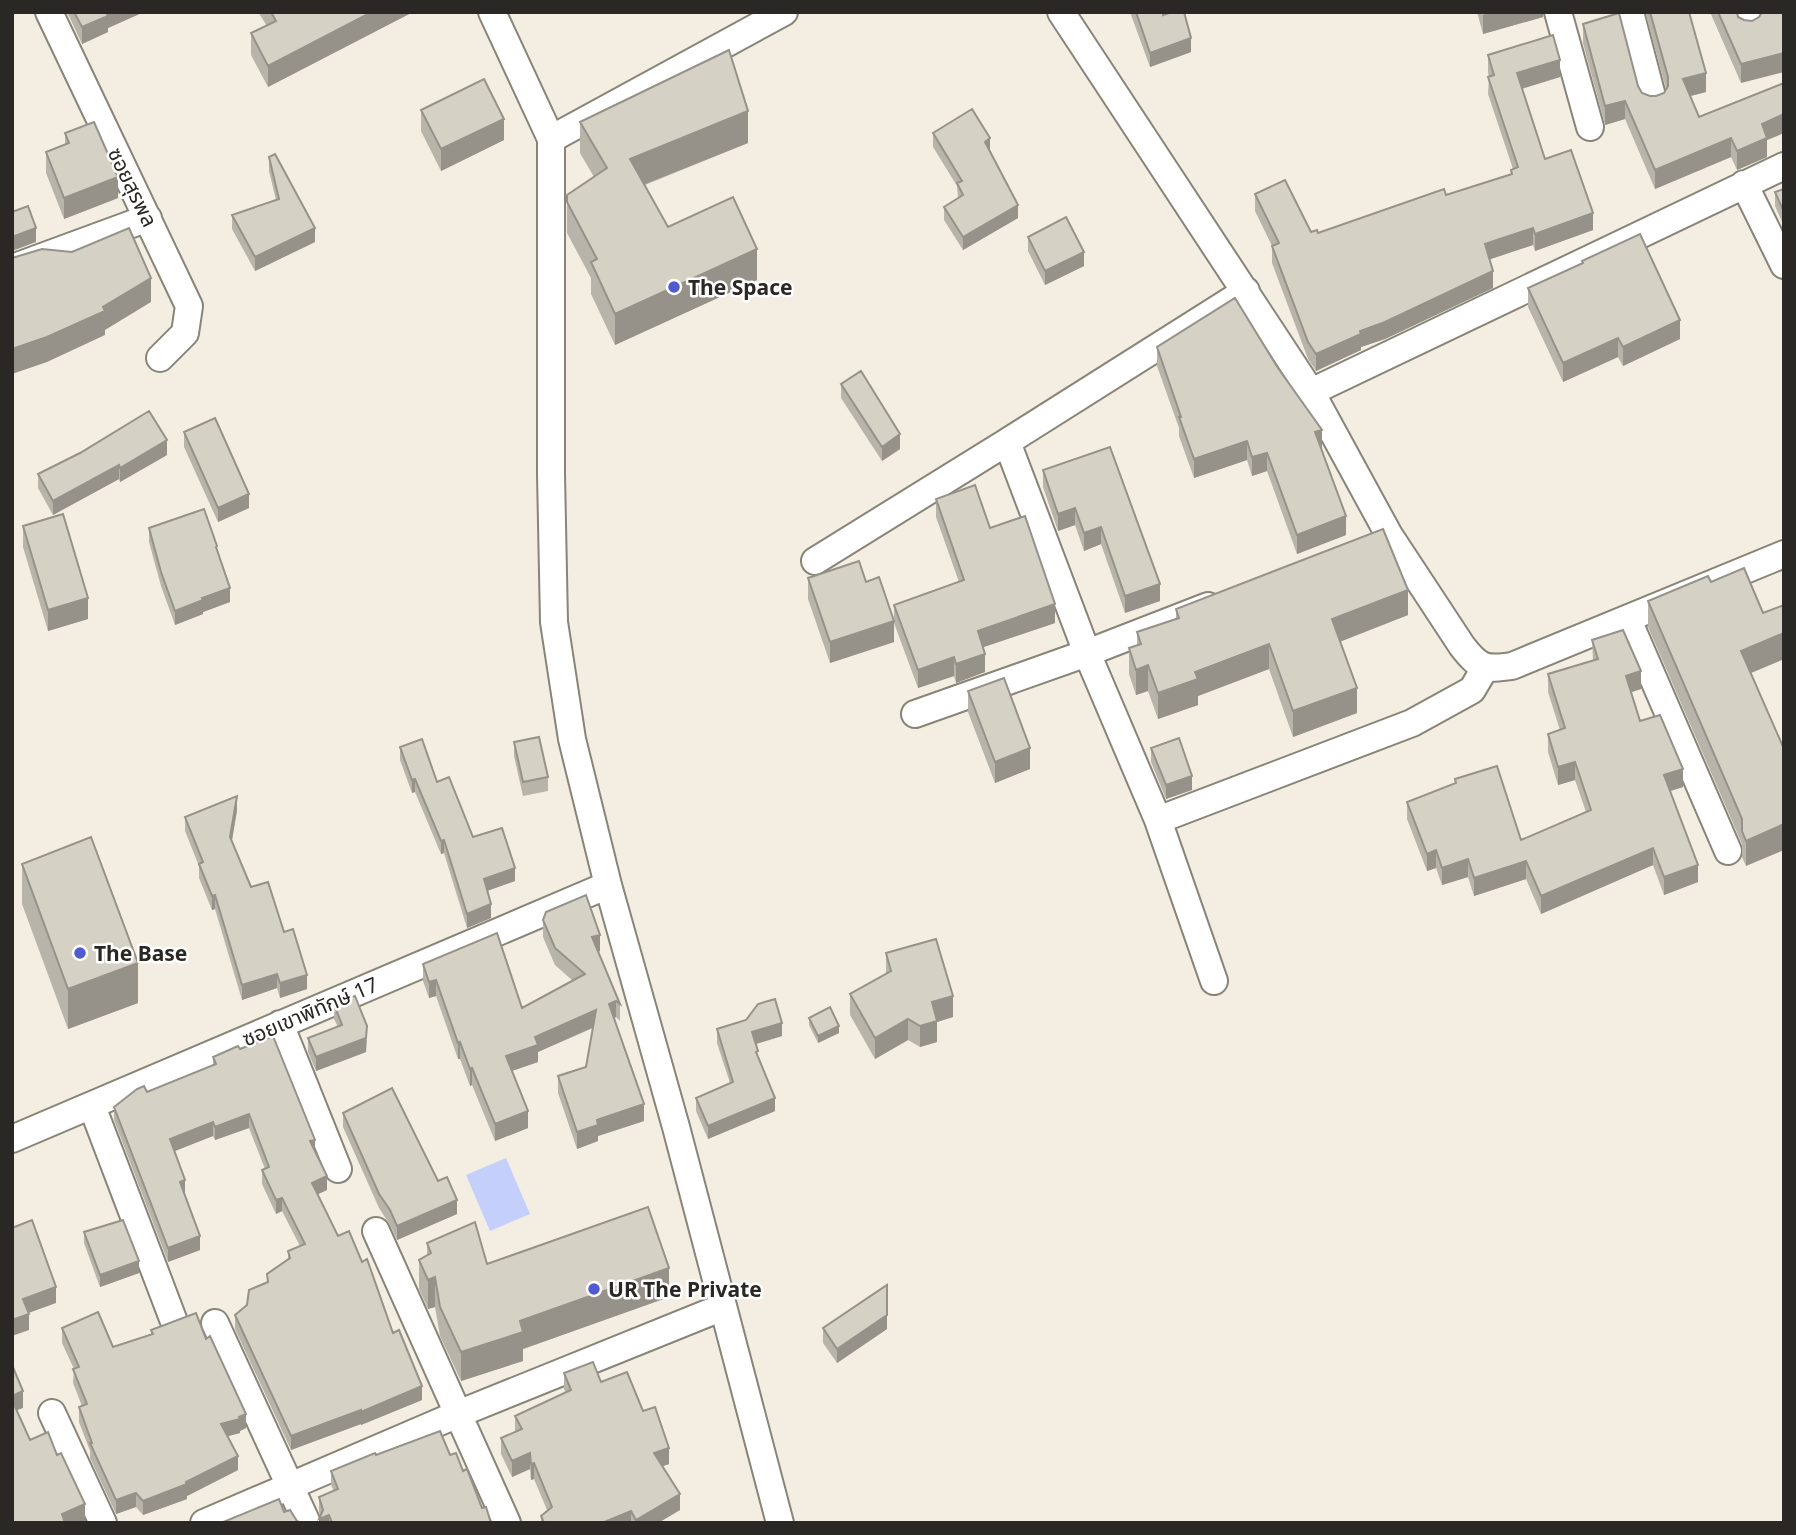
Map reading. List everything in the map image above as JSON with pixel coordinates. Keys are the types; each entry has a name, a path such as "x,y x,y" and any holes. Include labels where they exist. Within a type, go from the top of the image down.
{"street":[{"name":"ซอยสุรพล","path":"49,12 189,306 185,333 160,358"},
{"path":"492,12 551,139 554,622 572,739 608,885 676,1127 780,1523"},
{"path":"551,139 785,12"},
{"path":"1061,12 1311,392 1389,535 1474,662 1485,668 1512,666 1784,554"},
{"path":"1558,12 1590,127"},
{"path":"1630,12 1653,100"},
{"path":"1311,392 1784,166"},
{"path":"1744,184 1784,265"},
{"path":"12,268 148,218"},
{"path":"815,561 1246,291"},
{"path":"1007,442 1087,653 1158,820 1214,981"},
{"path":"1364,544 1389,535"},
{"path":"915,714 1087,653 1226,599"},
{"path":"1628,620 1728,851"},
{"path":"1158,820 1412,723 1472,690 1485,668"},
{"name":"ซอยเขาพิทักษ์ 17","path":"12,1139 608,885"},
{"path":"280,1024 338,1169"},
{"path":"92,1106 173,1319"},
{"path":"376,1231 507,1523"},
{"path":"204,1523 458,1414 723,1307"},
{"path":"215,1323 307,1523"},
{"path":"52,1413 103,1523"}],"water":[{"path":"506,1158 530,1214 490,1231 466,1175"}],"building":[{"path":"74,12 106,12 108,16 82,27"},
{"path":"271,12 372,12 268,66 251,33 276,21"},
{"path":"1136,12 1163,12 1163,15 1184,12 1191,38 1150,53"},
{"path":"1650,12 1689,12 1706,73 1683,79 1699,117 1784,83 1784,114 1762,124 1767,138 1737,151 1731,138 1655,170 1625,101 1605,106 1583,24 1619,13 1638,86 1642,93 1656,96 1664,93 1668,86 1668,77"},
{"path":"1718,12 1737,12 1738,17 1752,21 1762,12 1784,12 1784,53 1741,64"},
{"path":"1553,35 1560,60 1517,73 1545,159 1571,150 1593,213 1535,234 1533,228 1485,244 1493,271 1360,331 1361,334 1316,354 1308,342 1272,246 1279,243 1255,194 1285,180 1311,232 1317,230 1318,233 1444,189 1446,195 1512,174 1511,170 1518,167 1488,77 1494,75 1488,55"},
{"path":"729,50 748,111 630,159 668,227 733,197 757,249 615,314 591,262 597,259 567,202 567,195 607,168 580,122"},
{"path":"484,79 504,119 441,149 421,110"},
{"path":"972,109 990,138 985,142 1018,205 963,237 944,207 963,195 957,183 962,181 933,133"},
{"path":"94,122 118,177 64,198 46,152 69,143 65,133"},
{"path":"275,154 315,228 255,257 232,215 279,199 269,157"},
{"path":"1784,189 1784,212 1775,192"},
{"path":"28,206 36,228 12,237 12,212"},
{"path":"1066,217 1084,252 1045,271 1028,237"},
{"path":"129,228 151,278 103,307 105,311 47,337 12,349 12,258 42,249 72,252"},
{"path":"1640,234 1680,320 1623,347 1618,338 1563,363 1528,288"},
{"path":"1235,298 1278,368 1322,430 1315,432 1346,516 1297,535 1267,453 1252,457 1247,441 1194,459 1157,347"},
{"path":"861,371 900,434 882,447 841,384"},
{"path":"149,411 167,440 120,468 119,465 53,501 38,474 80,453"},
{"path":"215,418 249,494 218,508 184,432"},
{"path":"1110,447 1160,584 1125,596 1101,527 1084,533 1075,508 1058,514 1043,470"},
{"path":"975,485 990,528 1025,516 1055,604 978,631 985,654 956,664 954,657 918,670 894,605 964,580 936,499"},
{"path":"204,509 230,588 175,611 149,528"},
{"path":"63,514 88,598 48,610 23,526"},
{"path":"1383,529 1408,590 1332,619 1357,688 1293,711 1269,644 1195,672 1198,679 1158,693 1148,665 1136,670 1129,648 1141,644 1137,632 1179,618 1176,609"},
{"path":"859,561 866,582 879,577 894,621 830,642 808,578"},
{"path":"1744,568 1763,613 1784,605 1784,633 1741,651 1784,749 1784,824 1746,841 1742,831 1742,819 1648,601 1708,576 1711,582"},
{"path":"1623,630 1641,671 1626,676 1640,721 1660,715 1683,769 1664,775 1698,865 1664,877 1653,848 1541,896 1526,861 1474,878 1468,859 1442,868 1436,850 1427,854 1407,802 1456,783 1455,779 1497,766 1521,840 1591,810 1575,762 1558,767 1548,734 1565,728 1548,674 1598,659 1592,640"},
{"path":"1004,678 1030,748 995,762 968,691"},
{"path":"539,737 548,777 523,782 514,742"},
{"path":"1179,738 1192,776 1166,785 1151,748"},
{"path":"422,739 437,782 449,777 473,837 502,828 515,868 484,879 491,904 467,914 444,840 441,841 415,779 412,780 400,747"},
{"path":"237,796 230,837 251,887 268,882 284,932 293,929 307,975 280,983 277,974 242,985 215,895 212,896 199,864 203,862 185,817"},
{"path":"91,837 138,963 68,989 22,864"},
{"path":"586,895 600,935 592,937 620,1004 616,1001 609,1004 644,1104 597,1120 598,1125 577,1132 558,1076 586,1067 596,1010 535,1037 538,1045 506,1056 528,1111 495,1124 472,1068 470,1069 460,1042 458,1043 436,980 429,982 423,964 497,933 522,1008 585,974 555,948 543,920 546,912"},
{"path":"936,939 953,996 932,1002 937,1021 920,1026 908,1019 875,1038 850,994 891,971 886,953"},
{"path":"355,996 367,1026 366,1038 316,1057 308,1038 342,1025 334,1004"},
{"path":"775,999 782,1023 752,1032 758,1051 756,1052 775,1098 708,1126 696,1098 733,1082 717,1029 746,1020 758,1004"},
{"path":"830,1007 839,1026 818,1036 809,1018"},
{"path":"273,1036 315,1140 310,1141 327,1176 312,1183 338,1236 349,1231 362,1262 367,1259 393,1333 399,1330 422,1386 361,1412 291,1436 235,1315 247,1305 249,1290 268,1282 267,1274 290,1258 288,1251 305,1244 282,1198 276,1200 262,1170 269,1167 249,1114 215,1127 213,1122 170,1139 185,1180 180,1182 200,1236 168,1248 114,1107 137,1089 144,1086 147,1092 216,1064 213,1057 238,1046 240,1049"},
{"path":"392,1088 438,1181 447,1177 457,1200 397,1226 379,1194 343,1113"},
{"path":"648,1207 669,1268 520,1321 523,1332 461,1352 440,1307 435,1277 428,1280 419,1260 431,1253 427,1243 475,1222 487,1264"},
{"path":"32,1220 56,1287 23,1299 29,1314 12,1320 12,1228"},
{"path":"123,1220 139,1261 100,1275 84,1232"},
{"path":"887,1285 887,1315 837,1349 823,1328"},
{"path":"98,1312 113,1347 153,1334 151,1330 196,1313 206,1339 210,1336 246,1414 239,1417 240,1419 221,1424 238,1456 186,1482 187,1484 143,1501 136,1493 116,1500 90,1443 79,1407 87,1404 73,1369 79,1367 62,1328"},
{"path":"593,1362 601,1382 627,1372 643,1411 655,1407 669,1448 654,1453 680,1494 636,1520 631,1511 602,1523 544,1523 541,1516 552,1507 534,1463 531,1464 530,1453 512,1461 501,1438 522,1429 515,1416 571,1390 564,1373"},
{"path":"12,1365 23,1391 12,1396"},
{"path":"12,1400 30,1440 48,1432 57,1455 61,1453 85,1504 62,1514 65,1523 12,1523"},
{"path":"440,1431 450,1455 456,1453 463,1471 467,1469 482,1508 486,1507 491,1523 332,1523 329,1515 319,1519 323,1510 319,1497 338,1489 331,1471"},
{"path":"279,1499 284,1512 290,1510 301,1523 221,1523"}],"place":[{"name":"The Space","path":"674,287"},
{"name":"The Base","path":"80,953"},
{"name":"UR The Private","path":"594,1289"}]}
